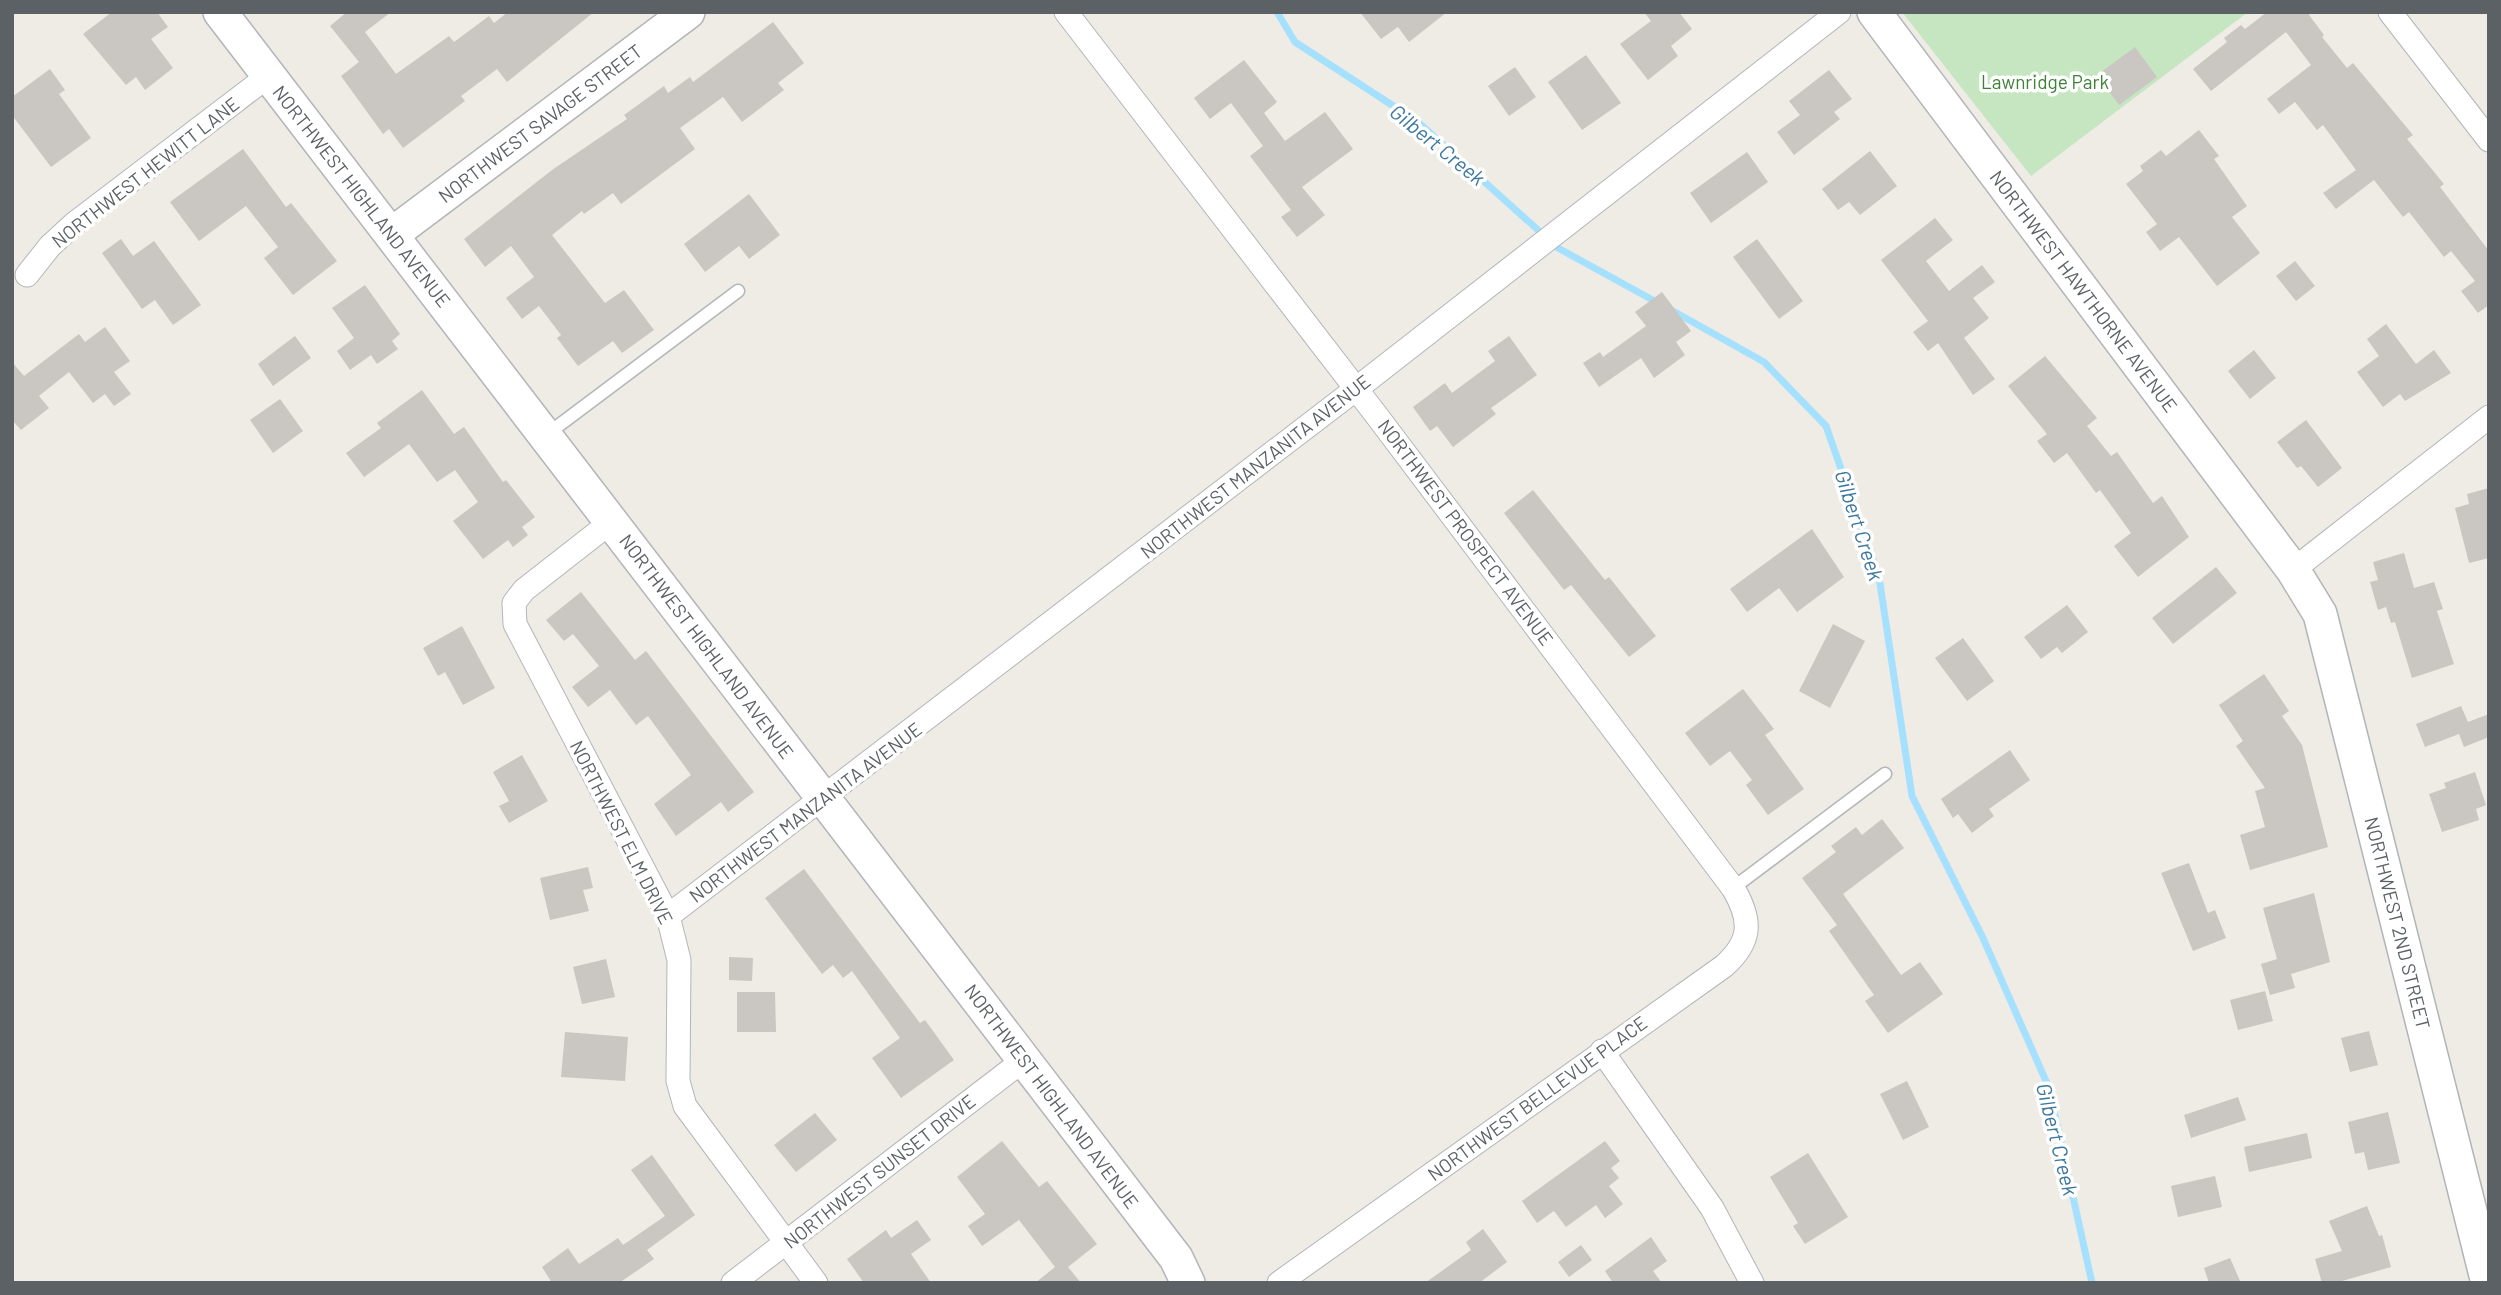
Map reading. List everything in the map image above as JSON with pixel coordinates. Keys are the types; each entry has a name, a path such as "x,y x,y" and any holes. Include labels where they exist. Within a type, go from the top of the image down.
{"street":[{"name":"NORTHWEST HIGHLAND AVENUE","path":"220,12 1025,1059 1176,1258 1188,1283"},
{"name":"NORTHWEST SAVAGE STREET","path":"391,234 688,12"},
{"name":"NORTHWEST PROSPECT AVENUE","path":"1066,12 1356,389 1733,888"},
{"name":"NORTHWEST MANZANITA AVENUE","path":"668,916 1356,389 1839,12"},
{"name":"NORTHWEST HAWTHORNE AVENUE","path":"1874,12 2293,570"},
{"path":"2390,12 2489,140"},
{"name":"NORTHWEST HEWITT LANE","path":"27,275 50,246 74,224 268,76"},
{"path":"2293,570 2489,417"},
{"name":"NORTHWEST ELM DRIVE","path":"611,522 524,590 514,603 512,613 515,624 668,916 679,960 681,984 677,1053 680,1094 685,1106 816,1283"},
{"name":"NORTHWEST 2ND STREET","path":"2293,570 2320,614 2488,1283"},
{"name":"NORTHWEST BELLEVUE PLACE","path":"1279,1283 1740,951 1747,919 1744,907 1733,888"},
{"path":"1602,1051 1712,1208 1752,1283"},
{"name":"NORTHWEST SUNSET DRIVE","path":"733,1283 1025,1059"}],"lane":[{"path":"546,435 738,291"},
{"path":"1733,888 1885,774"}],"green space":[{"name":"Lawnridge Park","path":"1902,12 2248,12 2031,176"}],"building":[{"path":"112,12 157,12 168,27 151,39 173,68 145,90 136,77 126,85 83,34"},
{"path":"347,12 391,12 365,32 396,74 449,36 454,42 489,16 494,23 508,12 594,12 507,82 497,69 461,96 465,101 403,148 389,129 383,134 341,76 359,62 330,26"},
{"path":"1360,12 1447,12 1409,42 1398,27 1381,39"},
{"path":"1644,12 1679,12 1692,29 1671,46 1678,56 1648,80 1620,44 1651,21"},
{"path":"2267,12 2312,12 2309,15 2324,35 2322,37 2347,68 2353,63 2413,135 2407,139 2444,184 2440,187 2489,251 2489,305 2478,313 2461,291 2475,281 2451,251 2444,257 2409,212 2403,217 2374,180 2336,209 2323,193 2356,170 2323,125 2317,130 2295,102 2279,114 2267,99 2311,65 2286,32 2211,91 2193,69 2227,42 2224,38 2241,25 2245,29"},
{"path":"773,22 804,63 778,83 784,90 742,122 723,97 680,128 695,149 621,204 613,193 584,214 582,211 552,235 605,303 624,290 654,330 622,353 613,341 578,366 557,338 561,335 539,306 522,319 506,298 534,277 511,246 485,267 464,239 552,170 627,119 624,115 664,86 668,93 690,77 693,82"},
{"path":"2135,47 2157,77 2119,105 2097,75"},
{"path":"1586,55 1621,103 1582,130 1548,82"},
{"path":"1244,60 1277,102 1264,113 1285,141 1325,112 1353,149 1302,187 1325,215 1297,237 1281,217 1291,210 1250,156 1263,146 1231,103 1210,119 1194,98"},
{"path":"1515,67 1536,97 1509,116 1488,86"},
{"path":"50,69 65,90 59,94 91,138 51,167 12,115 12,97"},
{"path":"1829,70 1852,99 1834,112 1840,119 1794,155 1777,132 1800,115 1789,101"},
{"path":"2199,130 2219,156 2214,159 2247,206 2232,217 2260,253 2217,286 2179,237 2160,251 2146,232 2157,224 2126,184 2143,171 2140,166 2161,150 2166,156"},
{"path":"243,149 286,207 291,203 337,261 293,295 264,258 278,247 246,206 199,241 170,202"},
{"path":"1870,151 1897,186 1860,215 1849,202 1838,210 1822,189"},
{"path":"1747,152 1768,182 1711,223 1690,193"},
{"path":"749,194 780,235 749,259 739,246 705,272 684,244"},
{"path":"1935,218 1953,240 1926,261 1949,291 1982,265 1995,282 1973,298 1989,318 1964,338 1995,379 1973,395 1938,343 1928,351 1913,332 1928,321 1881,260"},
{"path":"121,239 133,256 154,241 201,305 173,325 155,300 142,309 102,253"},
{"path":"1757,239 1803,301 1779,319 1733,257"},
{"path":"2295,261 2315,286 2296,301 2276,276"},
{"path":"365,285 400,334 392,341 398,349 377,364 371,355 350,370 337,351 354,338 332,308"},
{"path":"1662,292 1691,331 1676,342 1685,355 1654,378 1641,358 1599,387 1583,363 1600,352 1603,357 1646,326 1635,312"},
{"path":"2386,324 2416,364 2434,350 2451,373 2405,401 2400,394 2383,407 2357,372 2379,356 2367,339"},
{"path":"105,327 130,361 114,372 131,394 114,406 105,394 93,403 69,372 39,396 49,408 21,430 12,420 12,362 24,376 79,334 85,342"},
{"path":"295,336 311,358 273,386 258,364"},
{"path":"1509,336 1537,375 1491,408 1496,414 1453,447 1437,426 1430,431 1413,407 1445,383 1452,393 1495,361 1488,351"},
{"path":"2254,350 2276,378 2250,399 2228,371"},
{"path":"2045,356 2097,418 2087,426 2111,456 2117,452 2153,503 2162,496 2189,537 2138,577 2114,546 2131,533 2100,490 2096,493 2067,453 2054,463 2037,441 2047,434 2008,386"},
{"path":"422,390 454,434 464,427 503,482 506,480 535,517 522,527 528,535 513,547 508,540 483,559 453,521 478,502 455,470 437,482 409,444 364,477 346,453 381,428 377,423"},
{"path":"280,399 303,431 273,453 250,420"},
{"path":"2306,420 2342,468 2318,487 2301,466 2297,468 2277,442"},
{"path":"2489,488 2489,558 2469,563 2455,508 2469,504 2467,494"},
{"path":"1533,490 1605,580 1609,577 1656,636 1629,657 1571,585 1564,590 1504,513"},
{"path":"1812,529 1844,577 1797,612 1779,588 1747,612 1730,589"},
{"path":"2404,553 2414,588 2434,582 2443,609 2437,611 2454,664 2412,678 2395,622 2391,623 2386,607 2378,610 2370,582 2378,580 2373,562"},
{"path":"2216,567 2237,593 2173,644 2152,618"},
{"path":"581,592 635,660 646,651 754,792 728,812 721,802 676,836 654,804 691,775 648,716 636,725 610,690 588,707 572,687 599,666 573,634 564,641 546,620"},
{"path":"2067,605 2088,632 2062,653 2057,647 2041,659 2024,637"},
{"path":"1833,624 1865,641 1830,708 1799,691"},
{"path":"462,626 495,688 463,705 445,672 438,676 423,648"},
{"path":"1963,638 1994,681 1967,701 1935,658"},
{"path":"2264,674 2289,711 2282,716 2302,745 2328,847 2250,870 2240,835 2265,827 2255,791 2265,788 2236,746 2243,741 2219,705"},
{"path":"1743,689 1774,729 1765,735 1804,789 1768,815 1746,785 1752,780 1730,751 1710,766 1685,733"},
{"path":"2461,706 2468,722 2489,714 2489,737 2464,747 2459,734 2425,747 2416,724"},
{"path":"2010,750 2030,780 1989,809 1994,816 1972,833 1958,814 1953,818 1941,799"},
{"path":"522,755 548,801 509,823 499,806 509,801 493,772"},
{"path":"2475,772 2486,805 2476,809 2479,820 2442,832 2429,794 2446,788 2444,783"},
{"path":"1882,819 1904,848 1843,894 1901,975 1920,962 1943,994 1888,1033 1865,1001 1874,995 1829,931 1837,925 1802,878 1836,852 1831,846 1856,827 1862,835"},
{"path":"2189,863 2208,913 2215,910 2226,938 2193,951 2161,873"},
{"path":"588,867 593,888 583,890 589,911 550,920 540,878"},
{"path":"804,869 920,1023 925,1020 954,1060 901,1098 872,1058 900,1038 852,971 843,978 833,965 822,974 765,898"},
{"path":"2314,893 2330,962 2291,974 2295,988 2270,995 2261,964 2277,959 2263,908"},
{"path":"729,957 753,958 752,981 729,980"},
{"path":"606,959 615,997 582,1004 573,967"},
{"path":"2265,991 2273,1021 2238,1030 2230,1000"},
{"path":"737,992 775,992 776,1032 737,1032"},
{"path":"2369,1031 2378,1065 2350,1072 2341,1038"},
{"path":"565,1032 628,1037 625,1081 561,1077"},
{"path":"1907,1081 1929,1127 1903,1140 1880,1094"},
{"path":"2238,1097 2246,1120 2191,1138 2184,1115"},
{"path":"2388,1112 2400,1163 2368,1170 2364,1152 2355,1154 2348,1122"},
{"path":"815,1113 837,1140 796,1172 774,1145"},
{"path":"2307,1133 2312,1158 2249,1172 2244,1147"},
{"path":"1002,1141 1039,1187 1047,1181 1097,1244 1068,1267 1081,1283 1035,1283 1055,1267 1019,1220 982,1246 968,1226 985,1214 957,1177"},
{"path":"1605,1141 1620,1161 1611,1168 1619,1178 1609,1186 1623,1204 1605,1218 1596,1205 1566,1227 1554,1211 1537,1223 1522,1201"},
{"path":"1808,1153 1848,1217 1805,1244 1793,1226 1798,1223 1770,1177"},
{"path":"652,1155 695,1215 647,1250 654,1259 619,1283 552,1283 542,1267 568,1248 579,1264 618,1238 623,1245 665,1216 631,1170"},
{"path":"2215,1176 2222,1207 2178,1217 2171,1186"},
{"path":"2367,1206 2379,1236 2382,1235 2391,1267 2335,1283 2322,1283 2315,1259 2342,1251 2329,1221"},
{"path":"917,1220 931,1240 911,1254 931,1283 864,1283 847,1259 886,1230 891,1238"},
{"path":"1483,1229 1507,1262 1479,1283 1425,1283 1471,1250 1466,1242"},
{"path":"1651,1237 1667,1261 1653,1271 1662,1283 1613,1283 1605,1271"},
{"path":"1581,1245 1592,1260 1569,1277 1558,1262"},
{"path":"2230,1258 2241,1283 2209,1283 2204,1268"}],"waterway":[{"name":"Gilbert Creek","path":"1277,12 1295,42 1418,122 1558,248 1660,304"},
{"name":"Gilbert Creek","path":"1673,311 1764,362 1826,426 1879,577 1912,796 1983,938 2049,1088 2092,1283"}]}
